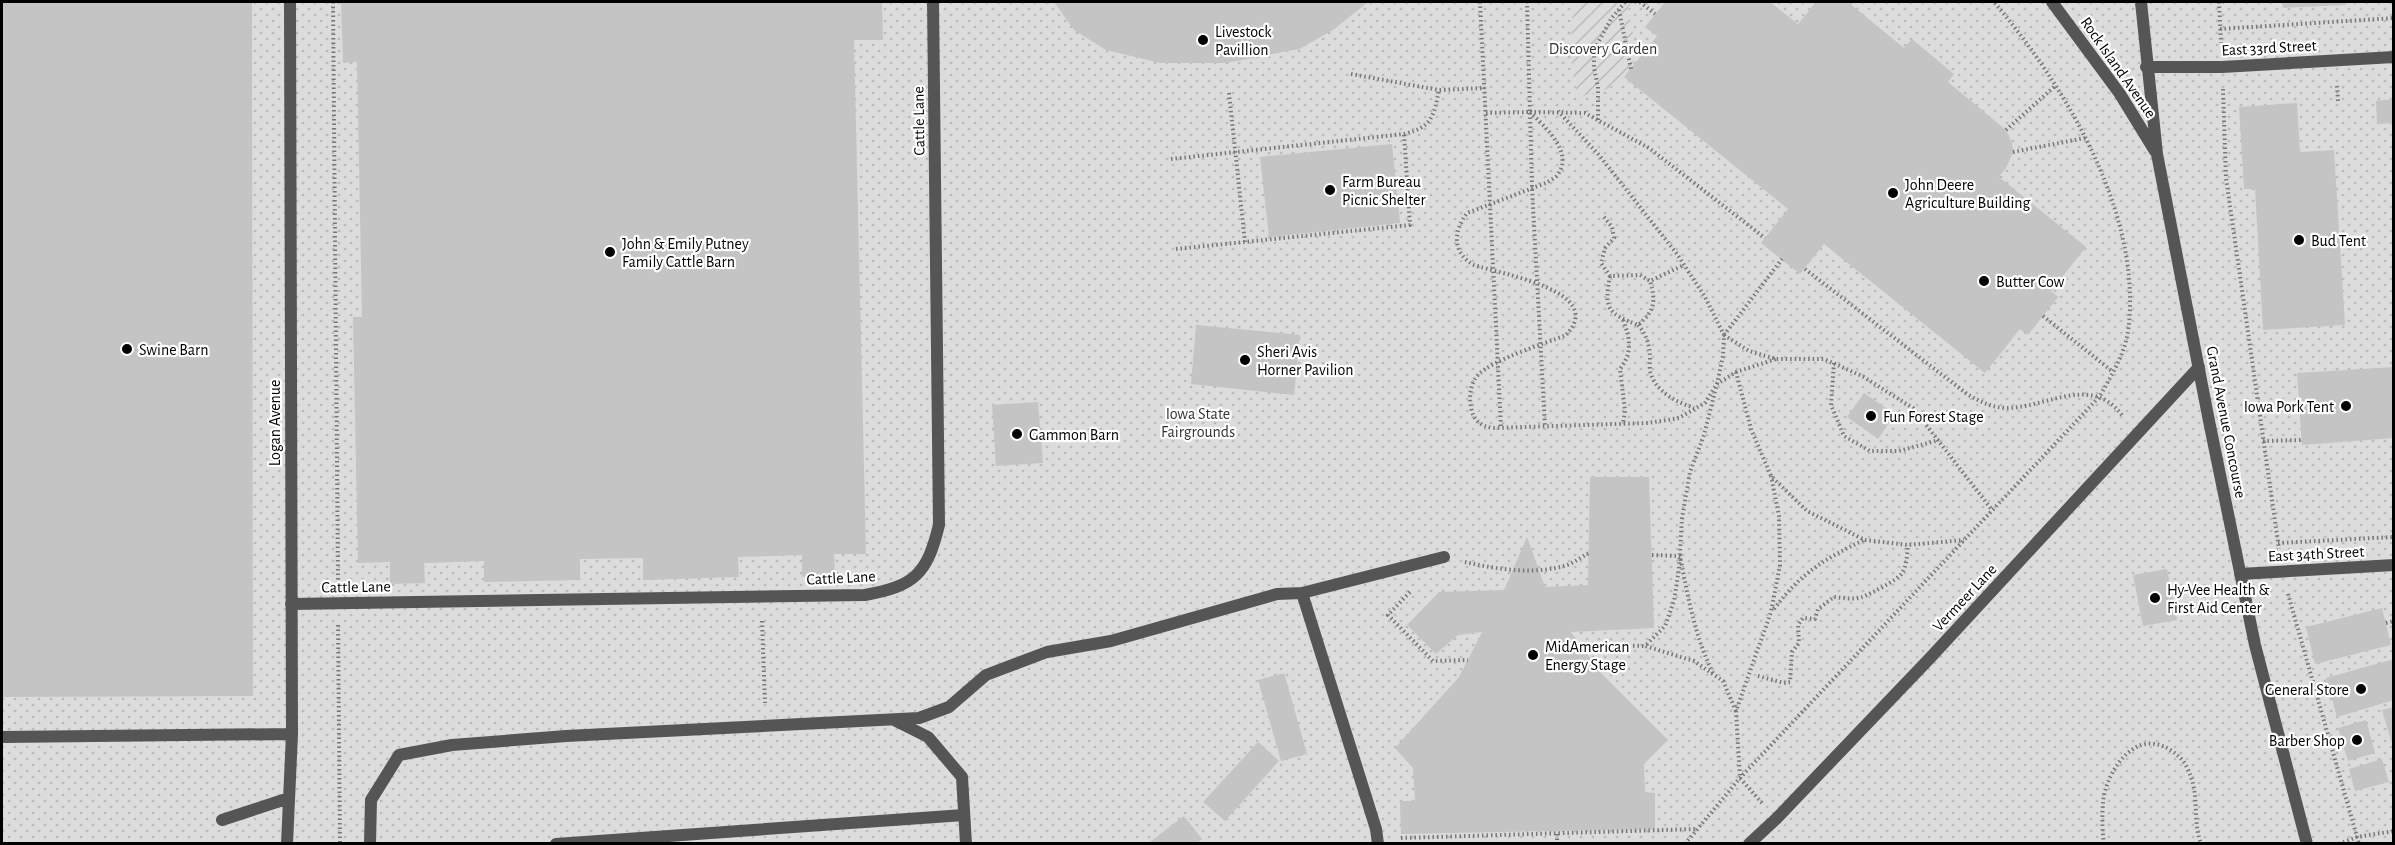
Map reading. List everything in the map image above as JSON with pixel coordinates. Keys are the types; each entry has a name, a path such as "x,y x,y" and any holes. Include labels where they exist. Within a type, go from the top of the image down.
{"lane":[{"name":"Logan Avenue","path":"287,843 292,734 290,2"},
{"name":"Cattle Lane","path":"291,604 865,595 893,590 919,573 932,555 939,525 933,2"},
{"name":"Rock Island Avenue","path":"2052,2 2120,94 2157,154"},
{"name":"Grand Avenue Concourse","path":"2141,2 2146,67 2157,154 2199,367 2255,645 2307,843"},
{"name":"East 33rd Street","path":"2146,67 2222,67 2394,57"},
{"name":"Vermeer Lane","path":"1749,843 1776,819 1930,658 2199,367"},
{"path":"370,843 371,800 399,755 452,745 566,736 919,718 949,707 986,675 1047,652 1111,641 1277,594 1302,593 1444,557"},
{"name":"East 34th Street","path":"2240,574 2394,565"},
{"path":"1302,593 1376,829 1377,841"},
{"path":"893,720 928,736 962,777 966,843"},
{"path":"2,737 292,734"},
{"path":"222,820 290,798"},
{"path":"556,843 964,815"}],"path":[{"path":"333,2 340,843"},
{"path":"1480,2 1501,428"},
{"path":"1527,2 1532,188 1545,427"},
{"path":"1598,120 1598,87 1594,68 1594,50 1611,19 1625,2"},
{"path":"1640,2 1655,14"},
{"path":"1685,843 1740,778 2100,396 2121,356 2129,326 2126,258 2118,220 2104,177 2055,86 1994,2"},
{"path":"2218,2 2226,178 2282,571 2359,843"},
{"path":"1619,9 1631,69"},
{"path":"2220,29 2394,18"},
{"path":"1351,74 1439,90 1485,88"},
{"path":"2006,130 2055,86"},
{"path":"2337,86 2338,101"},
{"path":"1172,159 1418,131 1434,116 1439,90"},
{"path":"1229,93 1245,242"},
{"path":"1486,113 1558,111 1585,113 1649,148 1765,238"},
{"path":"1558,111 1599,155 1684,265 1724,335 1749,351 1776,359 1824,359 1862,376 1913,408 1992,510"},
{"path":"1530,112 1551,133 1559,145 1562,164 1558,175 1546,183 1467,213 1460,223 1456,237 1458,251 1465,260 1494,272 1556,291 1571,302 1577,312 1574,326 1566,335 1490,365 1476,377 1469,396 1473,416 1483,426 1501,428 1648,423 1679,418 1705,403 1717,384 1736,372 1776,359"},
{"path":"1176,249 1410,225 1404,134"},
{"path":"2013,152 2085,138"},
{"path":"1604,217 1612,227 1614,238 1605,248 1601,262 1610,276 1606,302 1611,311 1622,319 1638,325 1647,334 1650,373 1659,387 1674,401 1695,409"},
{"path":"1645,646 1665,626 1674,601 1682,518 1690,472 1704,435 1717,384 1723,356 1724,335 1782,259"},
{"path":"1650,281 1684,265"},
{"path":"1805,269 1966,394 1986,405 2007,408 2077,394 2100,396 2117,409 2137,435"},
{"path":"1610,276 1640,274 1650,281 1654,296 1649,316 1638,325"},
{"path":"2043,316 2113,372"},
{"path":"1622,319 1630,338 1628,359 1620,369 1625,411 1623,424"},
{"path":"1834,363 1831,405 1844,436 1870,451 1899,451 1939,440"},
{"path":"1736,372 1750,429 1771,476 1779,516 1779,565 1771,612 1736,711"},
{"path":"2263,441 2301,440"},
{"path":"1771,476 1807,511 1865,540 1908,545 1964,540"},
{"path":"2278,543 2394,537"},
{"path":"1771,612 1788,590 1814,566 1865,540"},
{"path":"1758,676 1778,682 1790,682 1792,652 1799,643 1798,625 1803,618 1815,619 1818,609 1834,597 1846,599 1862,597 1896,579 1902,573 1906,563 1908,545"},
{"path":"1444,557 1480,566 1539,570 1565,566 1589,553"},
{"path":"1652,555 1680,556"},
{"path":"1680,556 1688,598 1703,653 1715,675"},
{"path":"1412,590 1388,615 1433,661 1468,660"},
{"path":"2386,623 2394,621"},
{"path":"763,628 765,677"},
{"path":"1579,644 1645,646 1694,661 1723,681 1736,711 1740,778"},
{"path":"2104,843 2103,800 2112,773 2127,752 2148,742 2163,745 2184,761 2196,787 2200,843"},
{"path":"1377,841 1697,829"},
{"path":"2339,843 2357,837 2394,831"},
{"path":"1557,834 1557,843"}],"green space":[{"name":"Iowa State Fairgrounds","path":"2,2 2393,2 2393,843 2,844"},
{"name":"Discovery Garden","path":"1574,2 1633,2 1628,7 1635,50 1630,70 1616,84 1598,92 1578,96 1571,49"}],"building":[{"name":"Swine Barn","path":"2,2 252,2 253,696 2,697"},
{"name":"John & Emily Putney Family Cattle Barn","path":"341,2 882,2 883,40 854,40 866,554 834,554 835,576 802,577 802,555 738,557 739,577 643,580 643,558 580,559 580,580 484,582 484,561 424,563 425,583 390,584 390,562 358,563 353,317 362,317 357,62 343,63"},
{"name":"Livestock Pavillion","path":"1054,2 1368,2 1333,30 1299,49 1226,63 1160,63 1106,50 1074,30"},
{"name":"John Deere Agriculture Building","path":"1665,2 1770,2 1798,24 1816,2 1848,2 1904,48 1912,39 1954,74 1948,82 2006,130 2012,143 2013,152 1999,177 2086,247 2051,291 2058,297 2028,335 2020,329 1985,373 1824,244 1800,274 1761,243 1788,209 1624,77 1657,36 1645,27"},
{"path":"2282,2 2346,2 2346,5 2283,8"},
{"path":"2394,99 2394,123 2377,124 2376,101"},
{"name":"Bud Tent","path":"2297,103 2300,152 2334,150 2345,325 2263,330 2255,189 2244,189 2239,107"},
{"name":"Farm Bureau Picnic Shelter","path":"1392,144 1400,223 1269,237 1260,157"},
{"name":"Sheri Avis Horner Pavilion","path":"1196,325 1300,335 1294,395 1191,384"},
{"name":"Iowa Pork Tent","path":"2394,367 2394,438 2302,445 2297,373"},
{"name":"Fun Forest Stage","path":"1864,393 1895,414 1878,439 1847,417"},
{"name":"Gammon Barn","path":"1038,402 1043,463 996,466 992,405"},
{"path":"1590,477 1649,477 1654,628 1571,632 1602,674 1668,740 1644,764 1645,792 1655,793 1655,829 1401,834 1400,801 1415,801 1413,768 1395,748 1459,677 1482,632 1458,635 1436,654 1407,625 1439,592 1504,590 1527,537 1545,587 1588,585"},
{"name":"Hy-Vee Health & First Aid Center","path":"2167,569 2177,620 2143,626 2133,575"},
{"path":"2382,608 2391,645 2315,664 2306,627"},
{"name":"General Store","path":"2394,659 2394,700 2337,717 2326,678"},
{"path":"1284,673 1307,754 1281,761 1258,680"},
{"path":"2394,707 2394,747 2393,747 2382,710"},
{"name":"Barber Shop","path":"2366,720 2375,753 2348,761 2338,728"},
{"path":"1258,742 1279,761 1225,821 1203,802"},
{"path":"2382,759 2389,782 2355,791 2349,769"},
{"path":"1184,816 1202,839 1196,844 1147,844"}],"place":[{"name":"Livestock Pavillion","path":"1203,40"},
{"name":"Farm Bureau Picnic Shelter","path":"1330,190"},
{"name":"John Deere Agriculture Building","path":"1893,193"},
{"name":"Bud Tent","path":"2299,240"},
{"name":"John & Emily Putney Family Cattle Barn","path":"610,252"},
{"name":"Butter Cow","path":"1984,281"},
{"name":"Swine Barn","path":"127,349"},
{"name":"Sheri Avis Horner Pavilion","path":"1245,360"},
{"name":"Iowa Pork Tent","path":"2346,406"},
{"name":"Fun Forest Stage","path":"1871,416"},
{"name":"Gammon Barn","path":"1017,434"},
{"name":"Hy-Vee Health & First Aid Center","path":"2155,598"},
{"name":"MidAmerican Energy Stage","path":"1533,655"},
{"name":"General Store","path":"2361,689"},
{"name":"Barber Shop","path":"2357,740"}]}
